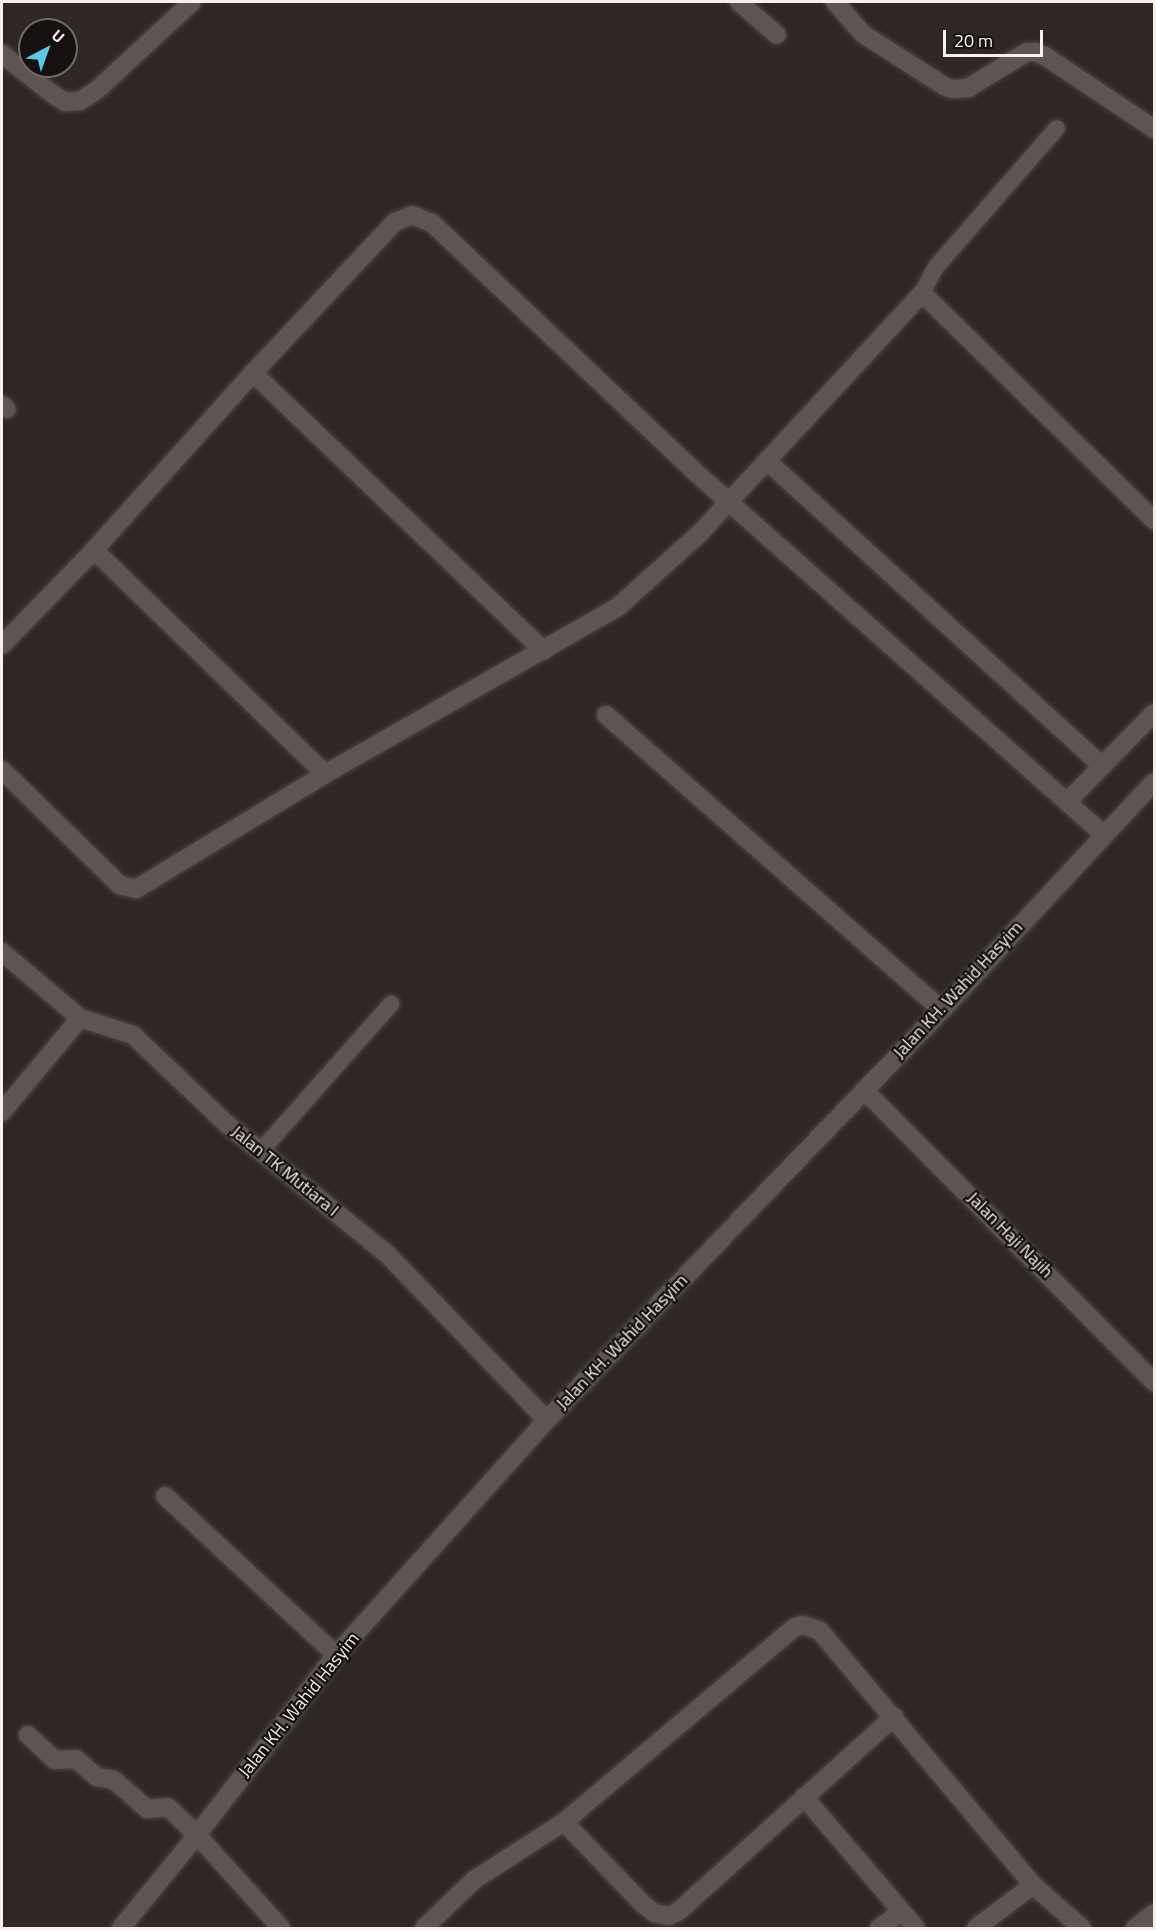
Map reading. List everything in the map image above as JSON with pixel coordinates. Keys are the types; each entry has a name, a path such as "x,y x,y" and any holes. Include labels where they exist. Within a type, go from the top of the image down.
{"street":[{"path":"2,54 58,98 65,102 80,101 97,90 192,2"},
{"path":"740,2 777,35"},
{"path":"835,2 863,34 946,87 968,88 1027,52 1035,52 1045,56 1155,129"},
{"path":"2,645 94,550 253,373 395,222 412,215 432,223 728,502 1103,834"},
{"path":"2,770 120,885 136,889 326,774 619,606 672,560 768,461 922,293 1155,520"},
{"path":"253,373 544,651"},
{"path":"768,461 1102,766"},
{"path":"94,550 326,774"},
{"path":"1067,802 1155,712"},
{"path":"606,715 942,1010"},
{"name":"Jalan KH. Wahid Hasyim","path":"121,1929 336,1655 547,1420 942,1010 1103,834 1155,782"},
{"name":"Jalan TK Mutiara I","path":"2,952 80,1018 133,1035 228,1125 388,1255 547,1420"},
{"path":"2,1112 80,1018"},
{"name":"Jalan Haji Najih","path":"864,1090 1155,1382"},
{"path":"165,1496 336,1655"},
{"path":"424,1929 474,1880 564,1822 795,1627 811,1626 820,1631 894,1717 1033,1885 1082,1929"},
{"path":"564,1822 643,1904 654,1913 669,1916 679,1911 894,1717"},
{"path":"28,1735 55,1760 76,1759 97,1777 114,1780 147,1809 168,1807 197,1835 280,1929"},
{"path":"804,1797 916,1929"},
{"path":"976,1929 1033,1885"},
{"path":"879,1929 901,1912"},
{"path":"1135,1929 1155,1913"}],"lane":[{"path":"922,293 936,267 1057,128"},
{"path":"260,1152 391,1004"}]}
